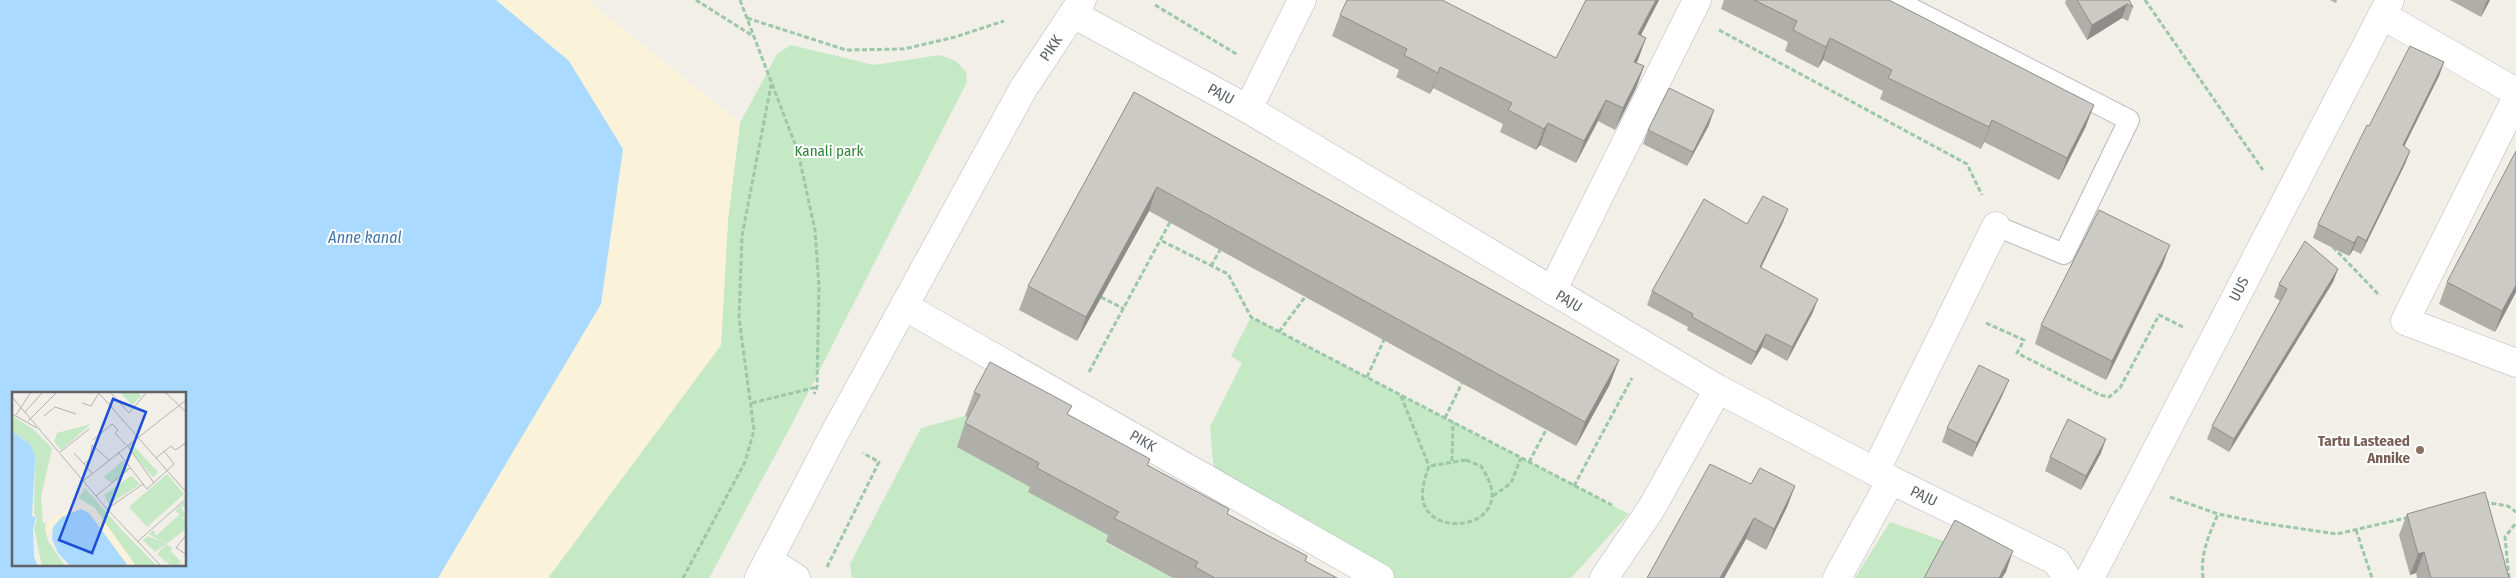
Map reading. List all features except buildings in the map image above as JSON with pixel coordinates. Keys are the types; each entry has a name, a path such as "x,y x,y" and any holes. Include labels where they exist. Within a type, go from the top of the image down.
{"street":[{"path":"1248,109 1302,0"},
{"name":"PAJU","path":"1077,7 1718,389 1883,476 2056,561 2067,578"},
{"name":"PIKK","path":"763,569 904,306 1024,89 1077,7"},
{"path":"1552,290 1694,7"},
{"path":"2386,7 2516,92"},
{"name":"UUS","path":"2090,578 2386,7"},
{"path":"2516,99 2405,321 2516,364"},
{"path":"1838,578 1956,309 1996,226"},
{"name":"PIKK","path":"904,306 1380,578"},
{"path":"1604,578 1653,487 1718,389"},
{"path":"763,569 796,578"}],"lane":[{"path":"1895,0 2129,120 2064,254 1996,226"}],"path":[{"path":"696,0 754,36"},
{"path":"740,0 798,152 814,230 819,286 818,387 752,403"},
{"path":"2145,0 2261,168 2286,198"},
{"path":"1155,5 1266,72"},
{"path":"1694,7 1967,164 1996,226"},
{"path":"747,18 846,50 904,49 1004,22"},
{"path":"683,578 745,462 754,430 752,403 739,318 742,236 771,84"},
{"path":"1073,401 1162,241 1170,222"},
{"path":"1162,241 1228,274 1251,317 1582,490"},
{"path":"2332,246 2405,321"},
{"path":"1211,266 1220,250"},
{"path":"1101,297 1124,309"},
{"path":"1280,332 1305,297"},
{"path":"1956,309 2024,340 2017,353 2100,395 2109,396 2120,388 2158,314"},
{"path":"1367,377 1384,340"},
{"path":"1574,486 1633,375"},
{"path":"1444,418 1462,384"},
{"path":"1401,395 1429,466 1423,484 1425,507 1439,521 1452,523 1473,522 1486,511 1492,496 1491,484 1481,466 1466,460 1429,466"},
{"path":"1452,461 1453,422"},
{"path":"1529,462 1546,430"},
{"path":"1492,496 1511,483 1521,458"},
{"path":"826,569 879,462"},
{"path":"2166,496 2218,514 2262,523 2337,534 2419,514"},
{"path":"2482,502 2508,506 2516,512"},
{"path":"2203,578 2204,547 2218,514"},
{"path":"2509,578 2505,537 2516,524"},
{"path":"2356,530 2372,578"}],"green space":[{"name":"Kanali park","path":"791,45 874,65 940,55 956,61 966,72 967,82 793,422 709,578 548,578 721,345 728,219 740,123 777,54"},
{"path":"1251,317 1629,514 1571,578 1380,578 1215,483 1210,427 1242,363 1231,356"},
{"path":"965,416 971,419 1030,487 1110,536 1106,543 1173,578 852,578 850,564 921,428"},
{"path":"1890,522 1947,542 1927,578 1855,578"}],"sand":[{"path":"496,0 587,0 740,123 728,219 721,345 548,578 438,578 601,303 569,61"}],"water":[{"name":"Anne kanal","path":"0,0 496,0 569,61 623,149 601,304 438,578 0,578"}],"place":[{"name":"Tartu Lasteaed Annike","path":"2420,450"}]}
